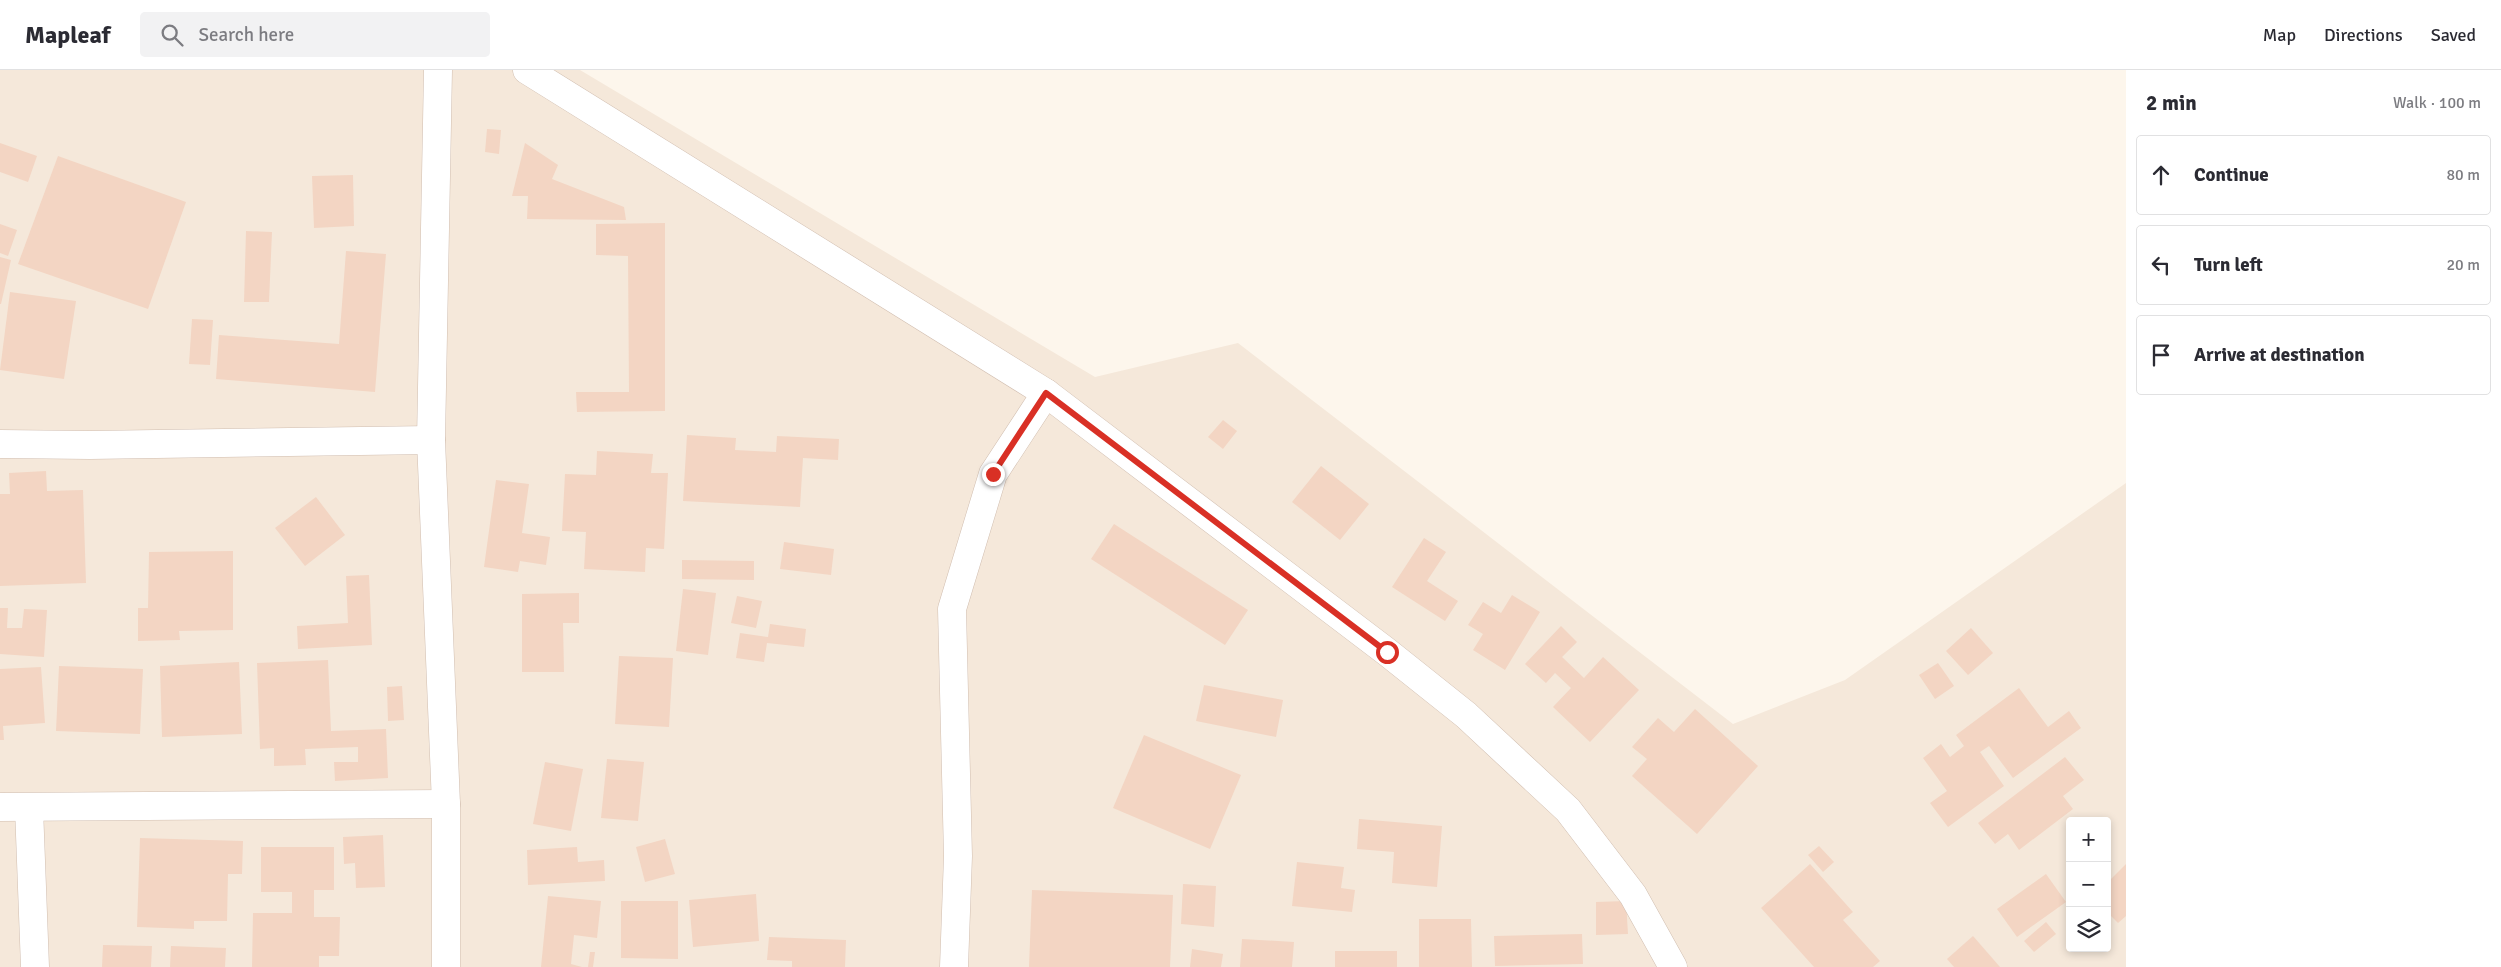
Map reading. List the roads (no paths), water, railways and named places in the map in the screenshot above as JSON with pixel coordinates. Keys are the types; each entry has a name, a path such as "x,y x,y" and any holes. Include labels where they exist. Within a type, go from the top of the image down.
{"street":[{"path":"438,70 431,440 446,804 446,967"},
{"path":"526,70 1046,393 1291,577 1466,715 1568,810 1633,895 1673,967"},
{"path":"954,967 958,856 952,609 993,474 1046,393"},
{"path":"0,444 90,445 431,440"},
{"path":"0,807 446,804"},
{"path":"29,808 35,967"}]}
